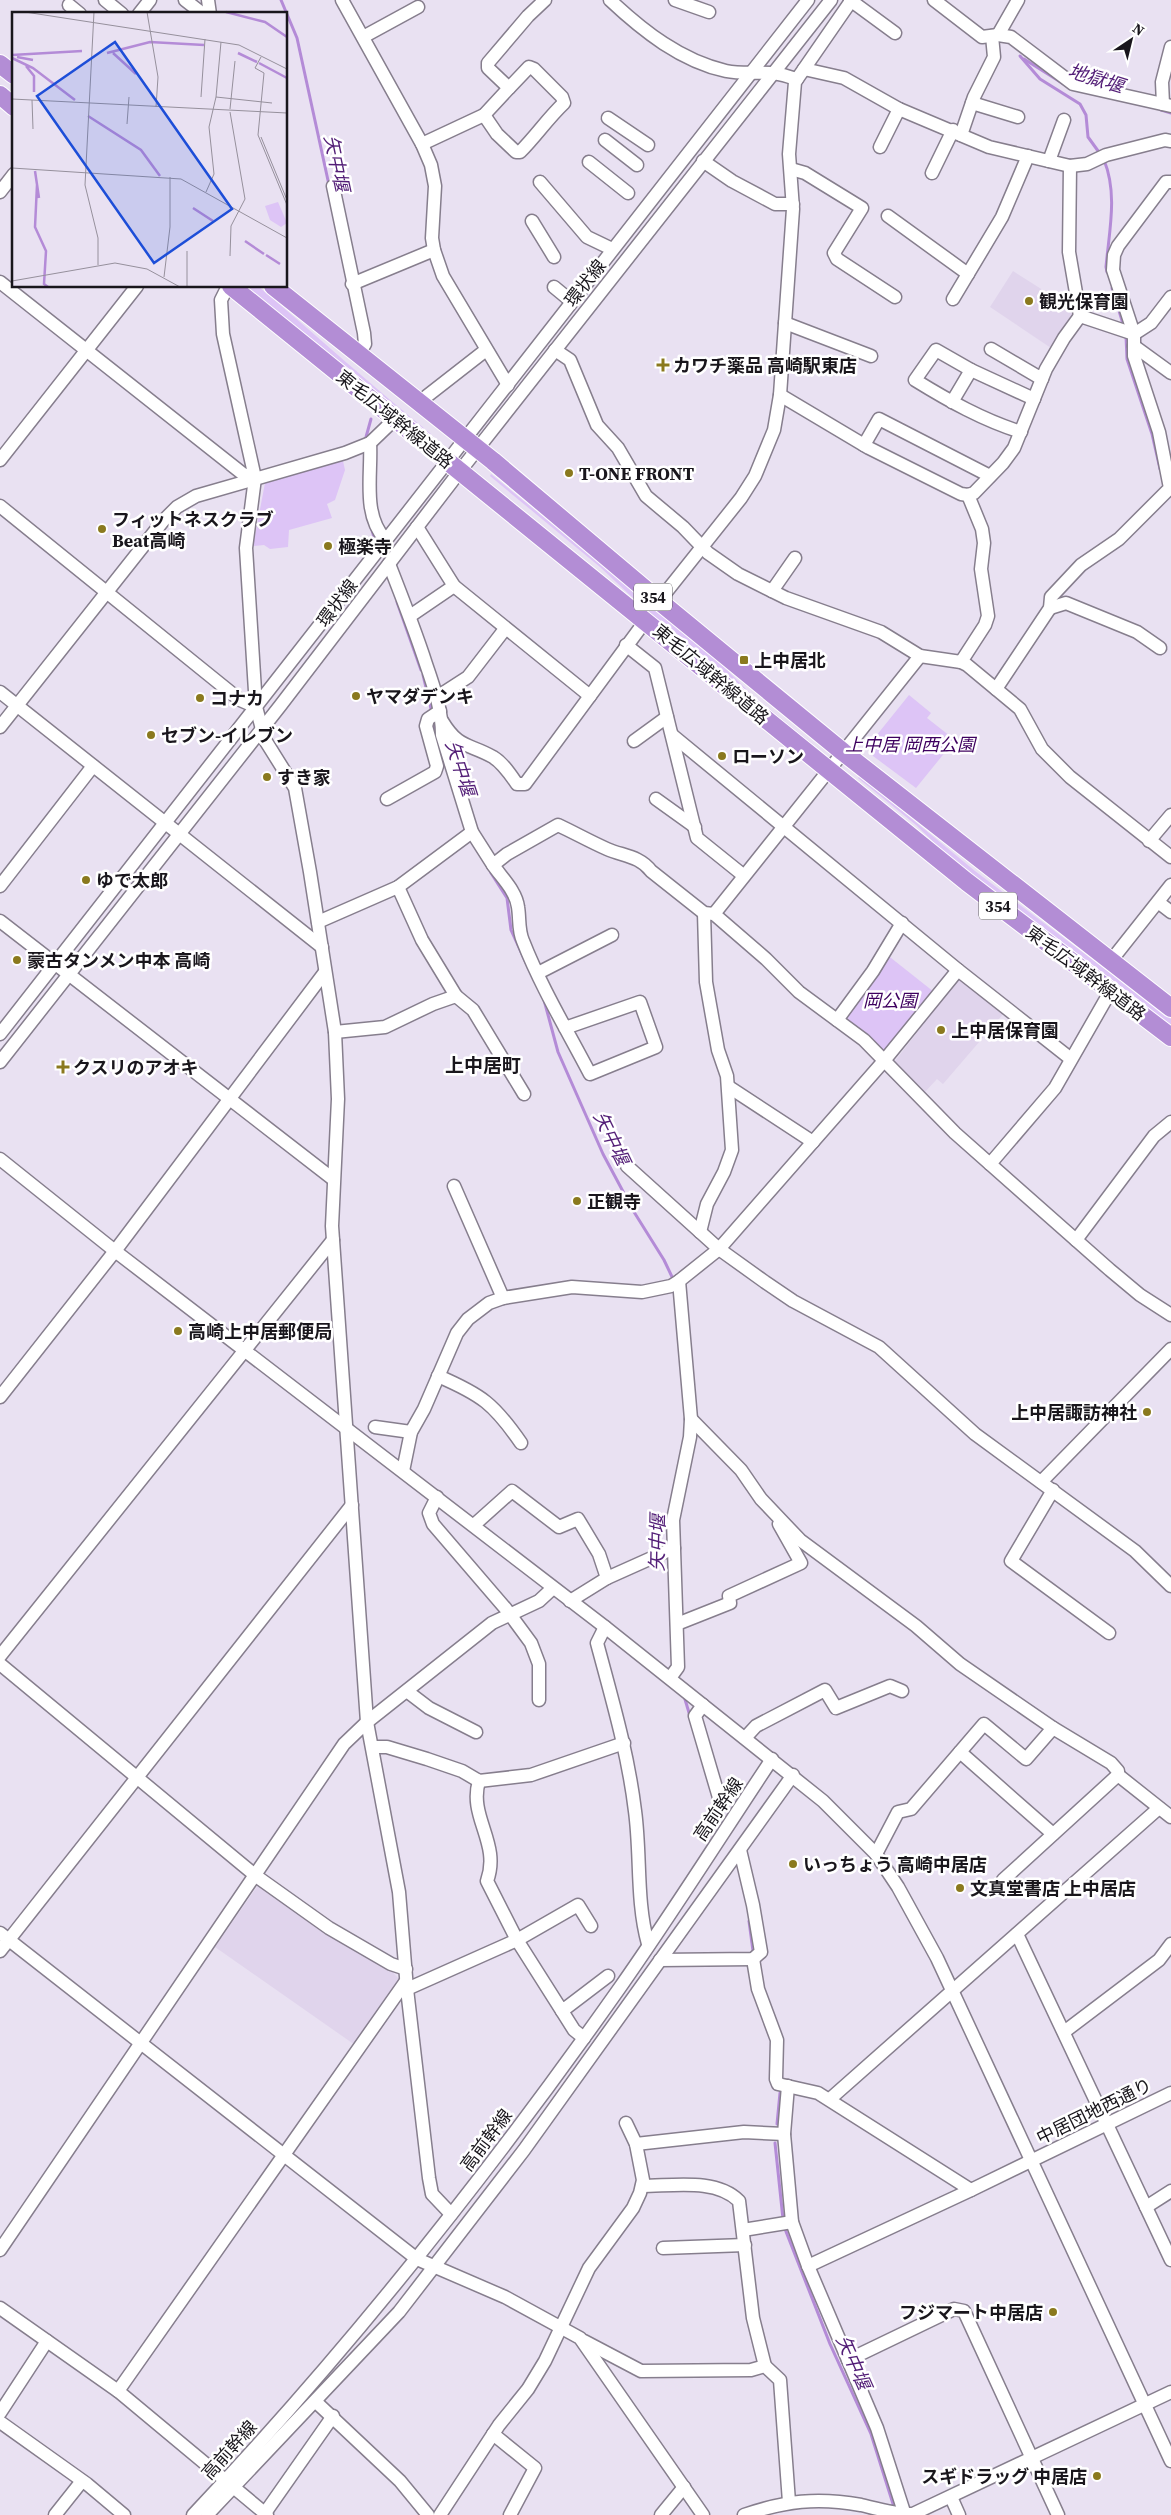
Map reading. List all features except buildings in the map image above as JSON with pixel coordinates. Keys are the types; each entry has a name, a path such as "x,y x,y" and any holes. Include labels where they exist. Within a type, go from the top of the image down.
{"highway":[{"path":"0,64 12,73"},
{"path":"0,95 12,104"},
{"name":"東毛広域幹線道路","path":"232,288 646,620 828,771 966,882 1171,1037"},
{"name":"東毛広域幹線道路","path":"276,288 493,461 659,601 844,752 1171,1008"}],"street":[{"path":"106,0 120,12"},
{"path":"141,12 150,0"},
{"path":"185,0 200,12"},
{"path":"342,0 422,144 431,164 436,186 432,238 443,276 508,385"},
{"path":"509,88 488,68 488,63 528,16 545,0"},
{"path":"610,0 649,33 697,63 749,74 800,74 844,78 899,109 990,147 1070,166 1087,164 1106,155 1165,140 1171,141"},
{"path":"675,0 709,12"},
{"name":"環状線","path":"0,1034 385,539 453,466 555,350 831,0"},
{"path":"659,601 702,548 755,476 774,430 780,395 793,204 789,137 800,74 851,0 895,33"},
{"path":"934,0 982,37 995,35 1011,37 1073,84 1167,105 1162,82 1171,47"},
{"path":"932,173 957,133 994,57 995,35 1018,0"},
{"name":"環状線","path":"471,445 508,385 571,301 804,1"},
{"path":"69,5 78,12"},
{"path":"363,37 418,7"},
{"path":"422,144 484,115 529,67 534,69 562,96 564,103 548,118 538,133 520,152 516,152 497,134 484,115"},
{"path":"972,103 1018,117"},
{"path":"880,147 899,109"},
{"path":"608,118 648,145"},
{"path":"1048,161 1064,120"},
{"path":"605,140 637,165"},
{"path":"953,299 1002,218 1028,156"},
{"path":"703,161 732,181 775,204 793,204"},
{"path":"589,162 628,193"},
{"path":"780,395 864,445 961,494 968,495 974,493 1014,448 1042,379 1064,338 1080,316 1069,252 1070,166"},
{"path":"791,169 805,173 862,208 834,253 837,259 895,297"},
{"path":"0,192 12,177"},
{"path":"540,182 587,237 612,249"},
{"path":"996,689 1050,608 1051,597 1060,586 1081,565 1120,539 1170,488 1168,460 1134,356 1134,340 1112,270 1114,255 1166,182 1171,182"},
{"path":"333,186 352,284 364,333 365,344 359,354"},
{"path":"888,216 968,274"},
{"path":"532,221 554,257"},
{"path":"352,284 434,250"},
{"path":"0,282 243,474 255,478"},
{"path":"554,287 571,301"},
{"path":"0,460 134,288"},
{"path":"229,288 221,300 222,334 255,478 246,548 256,707 261,730 268,746 295,788 335,1032 338,1099 333,1178 333,1240 367,1722 399,1892 406,1980 432,2194 451,2214"},
{"path":"1134,340 1171,298"},
{"path":"1080,316 1134,340 1171,373"},
{"path":"785,323 871,356"},
{"path":"991,349 1042,379"},
{"path":"421,404 427,396 486,350"},
{"path":"555,350 570,360 597,425 618,448 646,496 683,527 702,548 738,574 772,591 880,632 920,656 961,662 1020,709 1042,749 1070,777 1149,841 1171,856"},
{"path":"1021,432 998,425 952,402 915,380 936,350 972,370 1034,399"},
{"path":"952,402 972,370"},
{"path":"0,727 163,521 177,506 196,496 345,453 370,442 395,419"},
{"path":"864,445 879,419 990,476"},
{"path":"370,442 371,503 375,524 385,539"},
{"name":"環状線","path":"0,1062 389,564 417,527 453,466"},
{"path":"961,662 985,626 988,616 981,569 984,543 982,529 968,495"},
{"path":"0,506 240,700 256,707"},
{"path":"417,527 454,586 590,696"},
{"path":"772,591 795,558"},
{"path":"389,564 410,616 437,697 437,716 469,834 513,893 518,906 522,940 565,1028 590,1074 656,1047 640,1002 565,1028"},
{"path":"410,616 454,586"},
{"path":"1050,608 1066,603 1137,632 1160,648"},
{"path":"437,716 450,734 461,744 492,757 503,765 517,784 525,784 646,620"},
{"path":"437,697 468,677 505,628"},
{"path":"626,645 655,668 697,838 743,875"},
{"path":"700,1232 706,1204 724,1172 732,1150 729,1087 718,1050 706,982 709,914 844,752 920,656"},
{"path":"0,692 322,947"},
{"path":"387,799 435,772 437,766 426,726 437,716"},
{"path":"634,740 667,717"},
{"path":"672,735 782,827 902,922 958,970 1071,1059"},
{"path":"0,886 93,766"},
{"path":"656,799 694,827"},
{"path":"1149,841 1171,815"},
{"path":"493,865 507,854 558,824 609,850 629,854 646,865 651,872 766,959 799,992 864,1040 883,1062 990,1164 1140,1295 1170,1313"},
{"path":"318,922 398,887 469,834"},
{"path":"1110,962 1171,885"},
{"path":"398,887 422,940 456,996 473,1010 524,1094"},
{"path":"1158,902 1171,912"},
{"path":"0,921 229,1100 333,1178"},
{"path":"837,1020 873,971 902,922"},
{"path":"538,972 612,935"},
{"path":"403,1471 411,1432 424,1409 457,1333 468,1319 489,1303 503,1298 572,1287 642,1292 671,1286 679,1281 719,1249 883,1062 958,970"},
{"path":"0,1397 116,1252 325,972"},
{"path":"990,1164 1055,1088 1110,992"},
{"path":"335,1032 386,1027 433,1004 456,996"},
{"path":"729,1087 813,1142"},
{"path":"1076,1240 1154,1136 1171,1122"},
{"path":"0,1159 116,1252 474,1525 793,1775 851,1827 876,1854 912,1912 952,1991 1171,2462"},
{"path":"627,1166 719,1249 793,1301 879,1347 975,1434 1135,1550 1171,1586"},
{"path":"454,1186 503,1298"},
{"path":"0,1656 333,1240"},
{"path":"670,1678 678,1667 673,1511 687,1451 691,1419 679,1281"},
{"path":"1041,1482 1169,1355"},
{"path":"438,1376 471,1392 496,1408 521,1443"},
{"path":"691,1419 741,1470 770,1508 800,1540 916,1626 960,1664 1053,1728 1111,1762 1118,1771 1118,1774 1171,1818"},
{"path":"374,1427 411,1432"},
{"path":"1053,1490 1011,1561 1109,1633"},
{"path":"474,1525 512,1491 559,1527 578,1519 599,1554 607,1578"},
{"path":"437,1497 429,1514 434,1524 531,1642 540,1664 539,1700"},
{"path":"0,1951 4,1936 138,1779 352,1505"},
{"path":"677,1624 730,1603 729,1596 801,1563 770,1508"},
{"path":"570,1601 607,1578 674,1548"},
{"path":"0,2250 142,2044 344,1744 367,1722 408,1692 492,1623 539,1601 553,1588"},
{"path":"605,1627 597,1643 624,1743 636,1814 642,1922 648,1944"},
{"path":"0,1664 256,1876 329,1928 390,1964 406,1980"},
{"path":"745,1738 756,1726 825,1690 836,1708 890,1686 902,1691"},
{"path":"408,1692 429,1708 476,1732"},
{"path":"703,1704 695,1716 720,1801"},
{"path":"876,1854 898,1812 911,1809 984,1724 1026,1760 1053,1728"},
{"path":"373,1748 387,1747 427,1759 462,1771 479,1781 531,1775 624,1743"},
{"path":"960,1752 1053,1834"},
{"name":"高前幹線","path":"207,2515 229,2484 417,2259 510,2139 584,2038 772,1759"},
{"path":"1003,1880 1118,1774"},
{"name":"高前幹線","path":"193,2515 229,2484 316,2402 400,2312 524,2150 793,1775"},
{"path":"479,1781 477,1789 478,1811 492,1859 487,1881 516,1940 574,2030 584,2038"},
{"path":"830,2099 1159,1808"},
{"path":"660,1960 753,1959 761,1952 740,1850"},
{"path":"118,2392 406,1980 516,1940 578,1905 591,1926"},
{"path":"1017,1934 1171,2260"},
{"path":"4,1936 417,2259 432,2268 505,2297 641,2371 751,2370 765,2366"},
{"path":"1064,2032 1159,1960 1171,1944"},
{"path":"753,1959 758,1989 777,2040 776,2079 778,2084 810,2090 830,2099 971,2190"},
{"path":"562,2011 608,1976"},
{"path":"788,2086 784,2134 792,2222 808,2266 878,2428 905,2515"},
{"name":"中居団地西通り","path":"808,2266 1108,2125 1171,2093"},
{"path":"440,2515 492,2434 528,2389 545,2361 589,2268 633,2208 643,2180 636,2144 626,2123"},
{"path":"636,2144 744,2132 784,2134"},
{"path":"642,2186 693,2186 727,2191 739,2201 753,2318 765,2366 780,2380 789,2502"},
{"path":"1146,2207 1171,2191"},
{"path":"743,2230 792,2222"},
{"path":"662,2248 745,2245"},
{"path":"0,2308 118,2392 266,2514 333,2416"},
{"path":"848,2360 954,2309 960,2309 967,2316 1058,2515"},
{"path":"580,2338 703,2515"},
{"path":"0,2412 47,2341"},
{"path":"744,2515 773,2505 804,2500 859,2505 891,2514 914,2514 1171,2392"},
{"path":"316,2402 400,2481 428,2515"},
{"path":"0,2422 82,2480 124,2515"},
{"path":"492,2434 535,2468 510,2515"},
{"path":"56,2515 82,2480"},
{"path":"661,2515 684,2487"},
{"path":"951,2497 959,2515"}],"shaded area":[{"path":"1013,271 1076,311 1051,348 990,307"},
{"path":"958,980 962,980 1004,1013 943,1084 937,1079 923,1094 895,1066 895,1061"},
{"path":"259,1884 387,1966 400,1980 355,2045 215,1947"}],"green space":[{"path":"247,288 260,288 431,434 428,438"},
{"path":"343,461 345,470 335,500 327,504 332,518 289,530 288,547 270,549 264,545 253,546 265,483"},
{"path":"491,474 712,655 752,695 814,745 812,747 649,613 600,567 490,476"},
{"name":"上中居 岡西公園","path":"909,695 931,713 927,718 955,740 916,788 873,756 872,741"},
{"path":"860,776 975,871 1171,1019 1171,1027 958,866 916,825 858,778"},
{"name":"岡公園","path":"886,954 934,992 886,1055 845,1019 846,1014"}],"waterway":[{"name":"矢中堰","path":"281,0 286,12"},
{"name":"矢中堰","path":"288,17 297,38 329,185"},
{"path":"1020,56 1040,79 1080,104 1086,115 1088,137 1101,155"},
{"name":"地獄堰","path":"1024,59 1070,88"},
{"name":"地獄堰","path":"1161,110 1171,113"},
{"path":"1104,160 1111,186 1112,200 1107,272"},
{"path":"1112,288 1124,327"},
{"path":"1126,336 1127,359 1152,434 1160,469"},
{"name":"矢中堰","path":"366,437 371,419"},
{"name":"矢中堰","path":"371,527 374,537"},
{"name":"矢中堰","path":"397,602 421,670"},
{"name":"矢中堰","path":"423,675 432,713"},
{"name":"矢中堰","path":"433,719 436,733"},
{"name":"矢中堰","path":"491,873 507,898 511,930 526,963"},
{"name":"矢中堰","path":"544,1000 558,1052 603,1154 634,1212 664,1260 674,1281"},
{"name":"矢中堰","path":"684,1696 690,1716"},
{"name":"矢中堰","path":"749,1921 753,1951"},
{"name":"矢中堰","path":"777,2124 780,2093"},
{"name":"矢中堰","path":"775,2143 783,2219"},
{"name":"矢中堰","path":"785,2229 830,2344 871,2434 894,2507"}],"place":[{"name":"観光保育園","path":"1029,301"},
{"name":"カワチ薬品 高崎駅東店","path":"663,365"},
{"name":"T-ONE FRONT","path":"569,473"},
{"name":"フィットネスクラブ Beat高崎","path":"102,529"},
{"name":"極楽寺","path":"328,546"},
{"name":"上中居北","path":"744,660"},
{"name":"ヤマダデンキ","path":"356,696"},
{"name":"コナカ","path":"200,698"},
{"name":"セブン-イレブン","path":"151,735"},
{"name":"ローソン","path":"722,756"},
{"name":"すき家","path":"267,777"},
{"name":"ゆで太郎","path":"86,880"},
{"name":"蒙古タンメン中本 高崎","path":"17,960"},
{"name":"上中居保育園","path":"941,1030"},
{"name":"クスリのアオキ","path":"63,1067"},
{"name":"正観寺","path":"577,1201"},
{"name":"高崎上中居郵便局","path":"178,1331"},
{"name":"上中居諏訪神社","path":"1147,1412"},
{"name":"いっちょう 高崎中居店","path":"793,1864"},
{"name":"文真堂書店 上中居店","path":"960,1888"},
{"name":"フジマート中居店","path":"1053,2312"},
{"name":"スギドラッグ 中居店","path":"1097,2476"}],"district":[{"name":"上中居町","path":"483,1065"}]}
